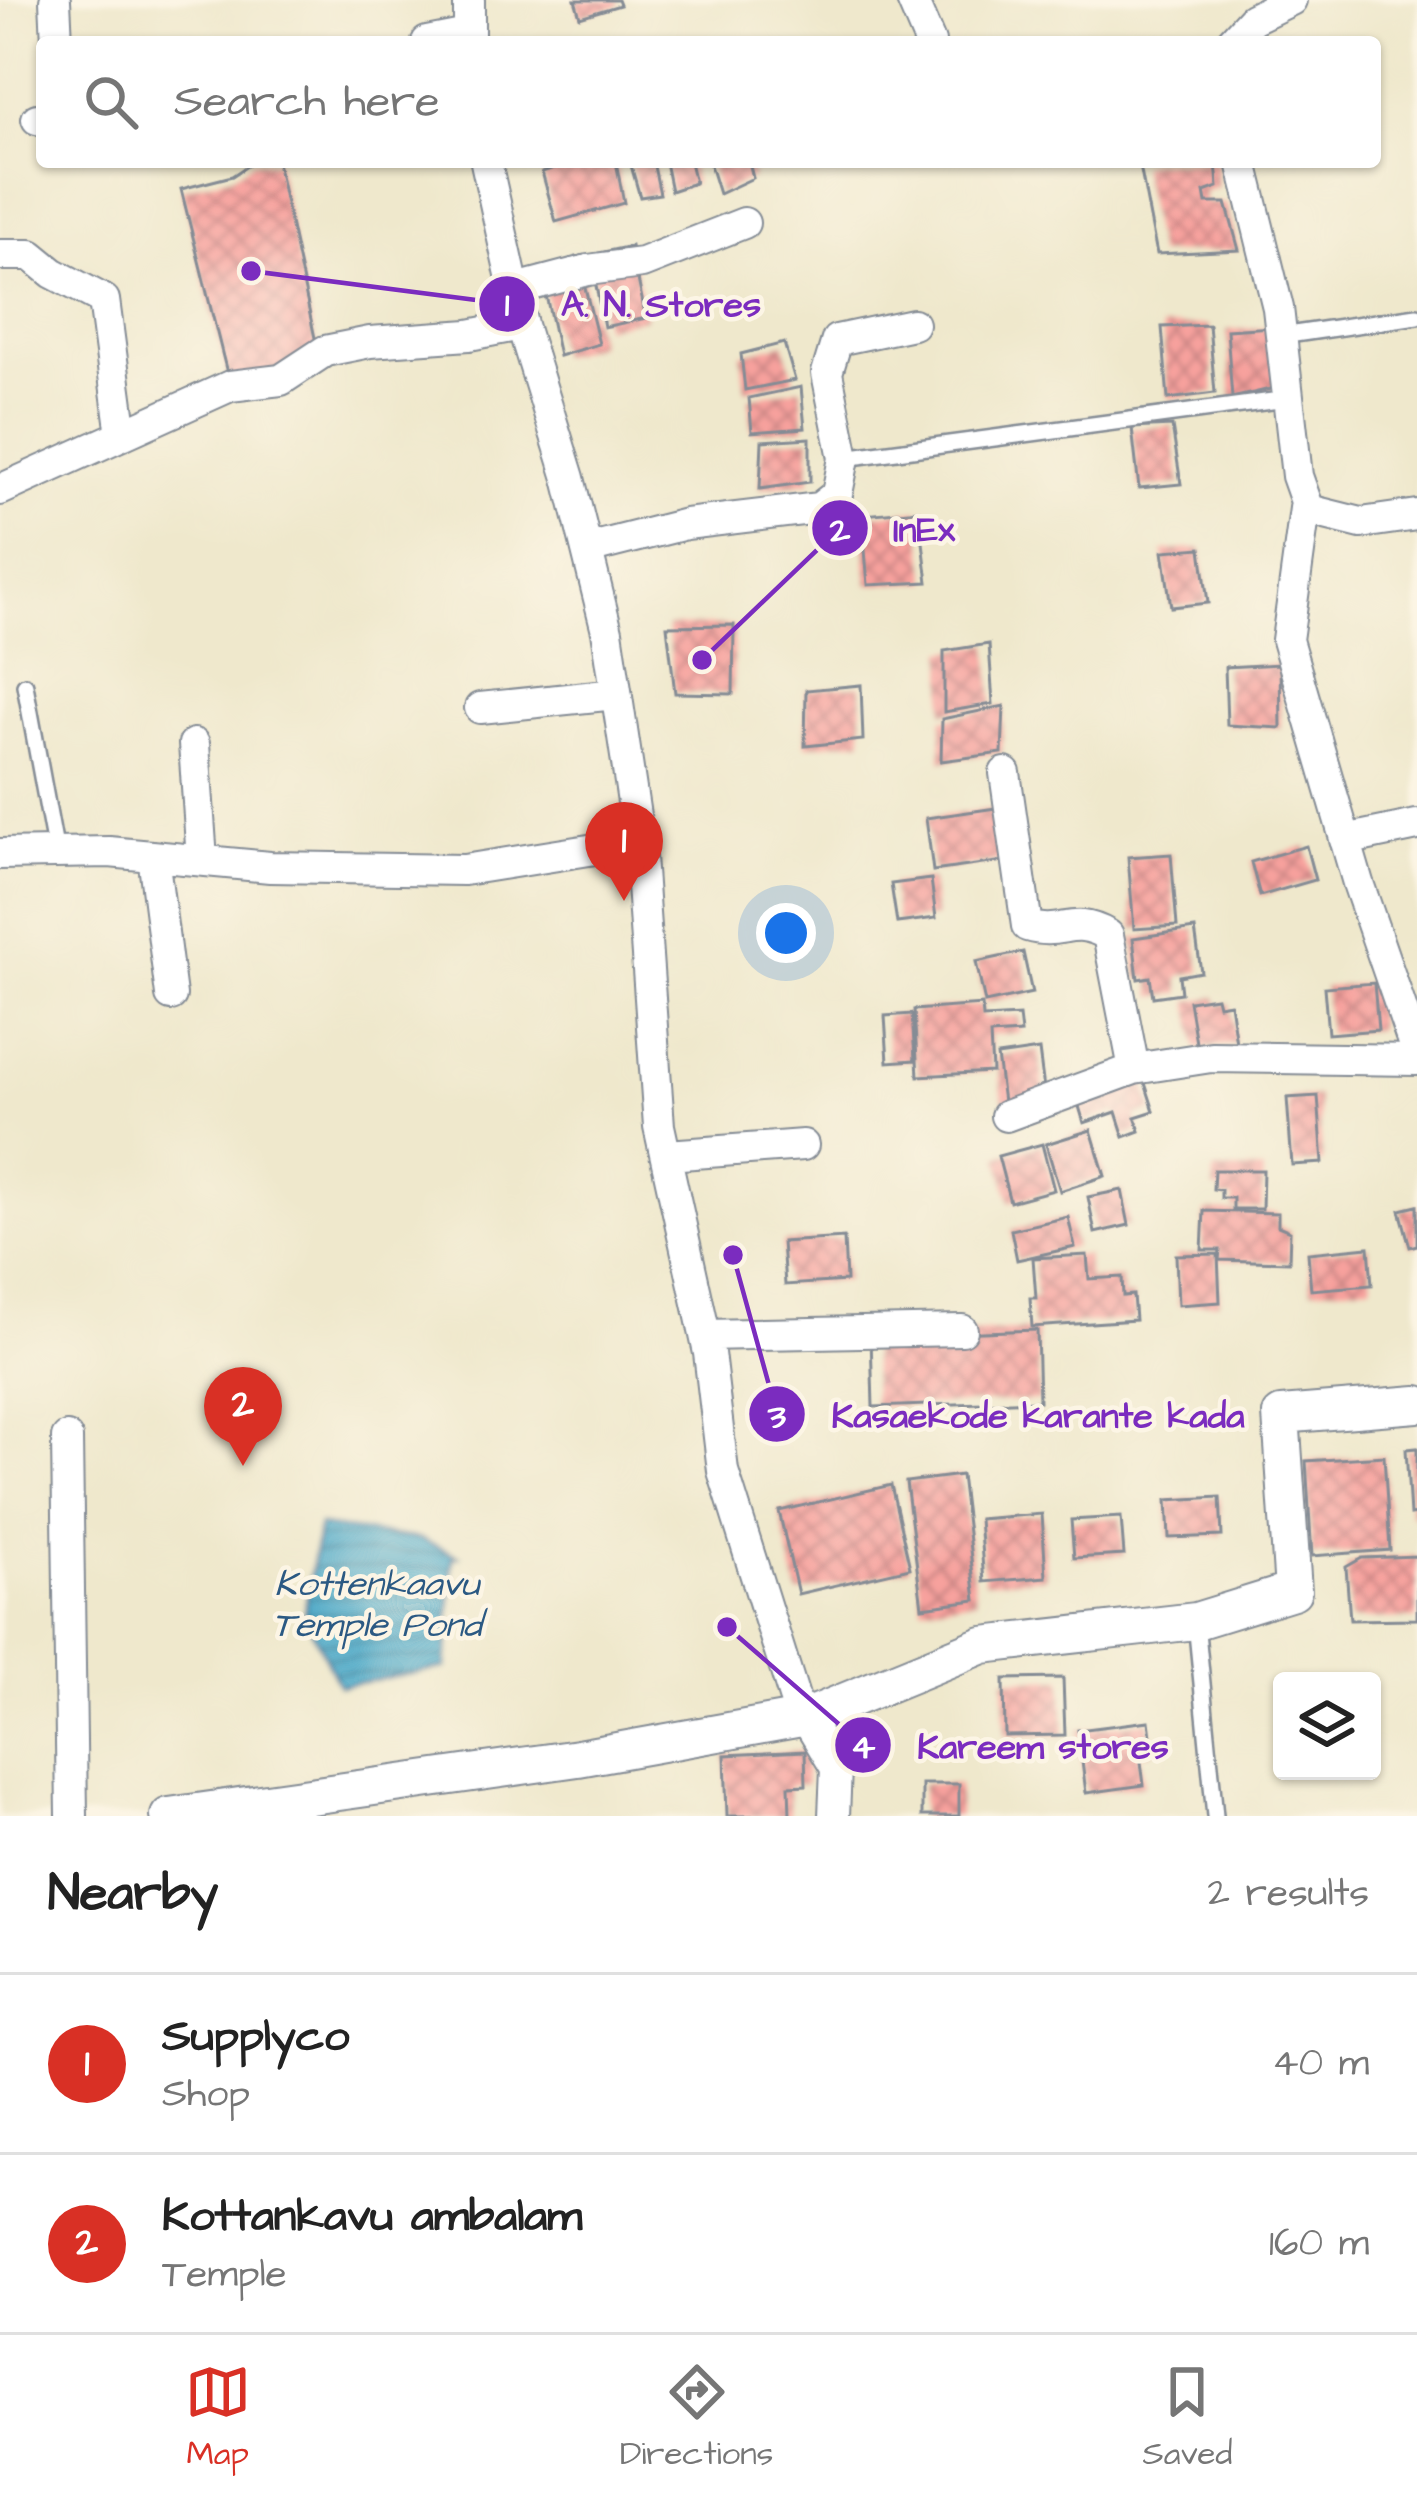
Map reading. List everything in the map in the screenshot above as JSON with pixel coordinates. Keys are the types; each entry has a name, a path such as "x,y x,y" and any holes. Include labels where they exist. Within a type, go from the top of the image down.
{"street":[{"path":"55,0 57,36"},
{"path":"469,0 469,36"},
{"path":"913,0 928,36"},
{"path":"1236,36 1252,19 1291,0"},
{"path":"487,168 522,325 607,631 639,842 659,1126 705,1335 723,1472 795,1700 836,1768 834,1816"},
{"path":"1243,168 1281,336 1297,476 1309,510 1361,523 1417,514"},
{"path":"516,289 588,270 642,263 744,223"},
{"path":"0,255 32,255 53,273 104,300 122,435"},
{"path":"586,549 686,524 819,508 837,494 844,458 826,374 837,340 913,324"},
{"path":"0,490 230,386 281,380 325,351 522,325"},
{"path":"1006,1116 1134,1069 1211,1057 1417,1057 1287,640 1306,501"},
{"path":"480,708 616,694"},
{"path":"194,744 202,860"},
{"path":"1005,773 1027,926 1045,931 1087,923 1108,935 1134,1069"},
{"path":"1346,840 1417,825"},
{"path":"0,854 464,870 639,842"},
{"path":"153,856 171,995"},
{"path":"667,1155 803,1145"},
{"path":"705,1335 962,1330"},
{"path":"169,1816 578,1758 807,1717 983,1645 1196,1622 1293,1591 1281,1415 1417,1404"},
{"path":"67,1438 72,1816"}],"lane":[{"path":"1281,336 1417,316"},
{"path":"844,458 1287,399"},
{"path":"25,685 56,853"},
{"path":"1196,1622 1215,1816"}],"water":[{"name":"Kottenkaavu Temple Pond","path":"319,1526 421,1539 458,1556 453,1557 446,1668 339,1686 304,1614"}],"building":[{"path":"575,0 618,0 620,5 580,17"},
{"path":"244,168 278,168 318,352 279,375 228,377 181,189 232,176"},
{"path":"617,168 624,203 556,222 542,172"},
{"path":"632,168 654,168 660,194 640,197"},
{"path":"666,168 691,168 695,183 671,191"},
{"path":"711,168 750,168 753,178 719,194"},
{"path":"1140,168 1216,168 1218,187 1204,192 1206,203 1226,203 1239,250 1157,254"},
{"path":"631,246 646,318 604,327 590,255"},
{"path":"578,260 599,344 559,356 540,267"},
{"path":"1209,325 1215,393 1168,399 1162,327"},
{"path":"1272,327 1279,387 1232,398 1227,330"},
{"path":"784,343 795,380 745,390 741,354"},
{"path":"801,387 805,428 752,432 749,398"},
{"path":"1172,426 1181,484 1139,488 1132,428"},
{"path":"810,438 810,482 760,489 762,441"},
{"path":"919,510 928,582 868,585 862,515"},
{"path":"1201,548 1208,603 1171,607 1163,551"},
{"path":"734,625 733,694 675,693 667,626"},
{"path":"989,644 993,704 944,712 944,651"},
{"path":"1280,664 1281,728 1227,725 1225,667"},
{"path":"861,685 863,740 805,746 806,690"},
{"path":"1004,706 1002,753 941,761 942,719"},
{"path":"996,808 1004,861 933,871 926,818"},
{"path":"1306,846 1315,880 1260,896 1251,862"},
{"path":"1171,854 1177,926 1134,929 1128,857"},
{"path":"931,879 936,918 897,923 891,884"},
{"path":"1195,929 1201,972 1179,976 1181,993 1153,997 1150,977 1138,979 1133,938"},
{"path":"1023,952 1032,993 985,1003 976,962"},
{"path":"1374,983 1378,1030 1328,1034 1324,987"},
{"path":"1216,997 1218,1005 1230,1003 1236,1043 1197,1049 1189,1001"},
{"path":"982,1005 983,1018 1019,1016 1021,1033 990,1035 992,1072 918,1076 914,1010"},
{"path":"912,1014 915,1060 888,1062 885,1016"},
{"path":"1039,1050 1045,1097 1003,1102 997,1056"},
{"path":"1144,1080 1154,1111 1135,1117 1140,1131 1124,1137 1116,1112 1084,1123 1078,1103"},
{"path":"1318,1096 1323,1163 1292,1165 1287,1098"},
{"path":"1091,1130 1105,1176 1060,1191 1046,1144"},
{"path":"1042,1144 1054,1190 1010,1202 998,1156"},
{"path":"1214,1170 1263,1170 1262,1209 1233,1209 1233,1198 1221,1198 1221,1190 1213,1189"},
{"path":"1122,1190 1129,1225 1095,1233 1088,1197"},
{"path":"1417,1206 1417,1245 1410,1247 1400,1210"},
{"path":"1204,1211 1278,1213 1278,1226 1290,1231 1289,1262 1219,1260 1220,1250 1202,1250"},
{"path":"1068,1217 1075,1247 1017,1260 1011,1230"},
{"path":"844,1238 846,1281 785,1285 782,1242"},
{"path":"1369,1247 1372,1285 1311,1290 1308,1253"},
{"path":"1218,1254 1220,1302 1178,1305 1176,1255"},
{"path":"1087,1255 1089,1279 1122,1277 1123,1296 1133,1295 1135,1320 1032,1327 1033,1258"},
{"path":"1037,1330 1039,1401 873,1407 871,1336"},
{"path":"1417,1448 1417,1514 1410,1515 1406,1449"},
{"path":"1384,1456 1390,1550 1312,1556 1306,1461"},
{"path":"961,1475 976,1600 922,1607 906,1482"},
{"path":"891,1485 910,1568 798,1594 779,1511"},
{"path":"1220,1497 1222,1536 1169,1538 1167,1500"},
{"path":"1042,1514 1046,1577 984,1582 979,1519"},
{"path":"1121,1517 1124,1555 1074,1558 1071,1520"},
{"path":"1417,1556 1417,1619 1350,1620 1346,1567 1362,1558"},
{"path":"1063,1678 1065,1735 1005,1736 1004,1679"},
{"path":"1149,1721 1153,1752 1140,1754 1144,1785 1086,1793 1078,1730"},
{"path":"805,1751 806,1785 789,1786 790,1816 727,1816 725,1755"},
{"path":"922,1784 959,1784 959,1816 922,1816"}],"place":[{"name":"A. N. Stores","path":"251,271"},
{"name":"InEx","path":"702,660"},
{"name":"Supplyco","path":"624,901"},
{"name":"Kasaekode karante kada","path":"733,1255"},
{"name":"Kottankavu ambalam","path":"243,1466"},
{"name":"Kareem stores","path":"727,1627"}]}
